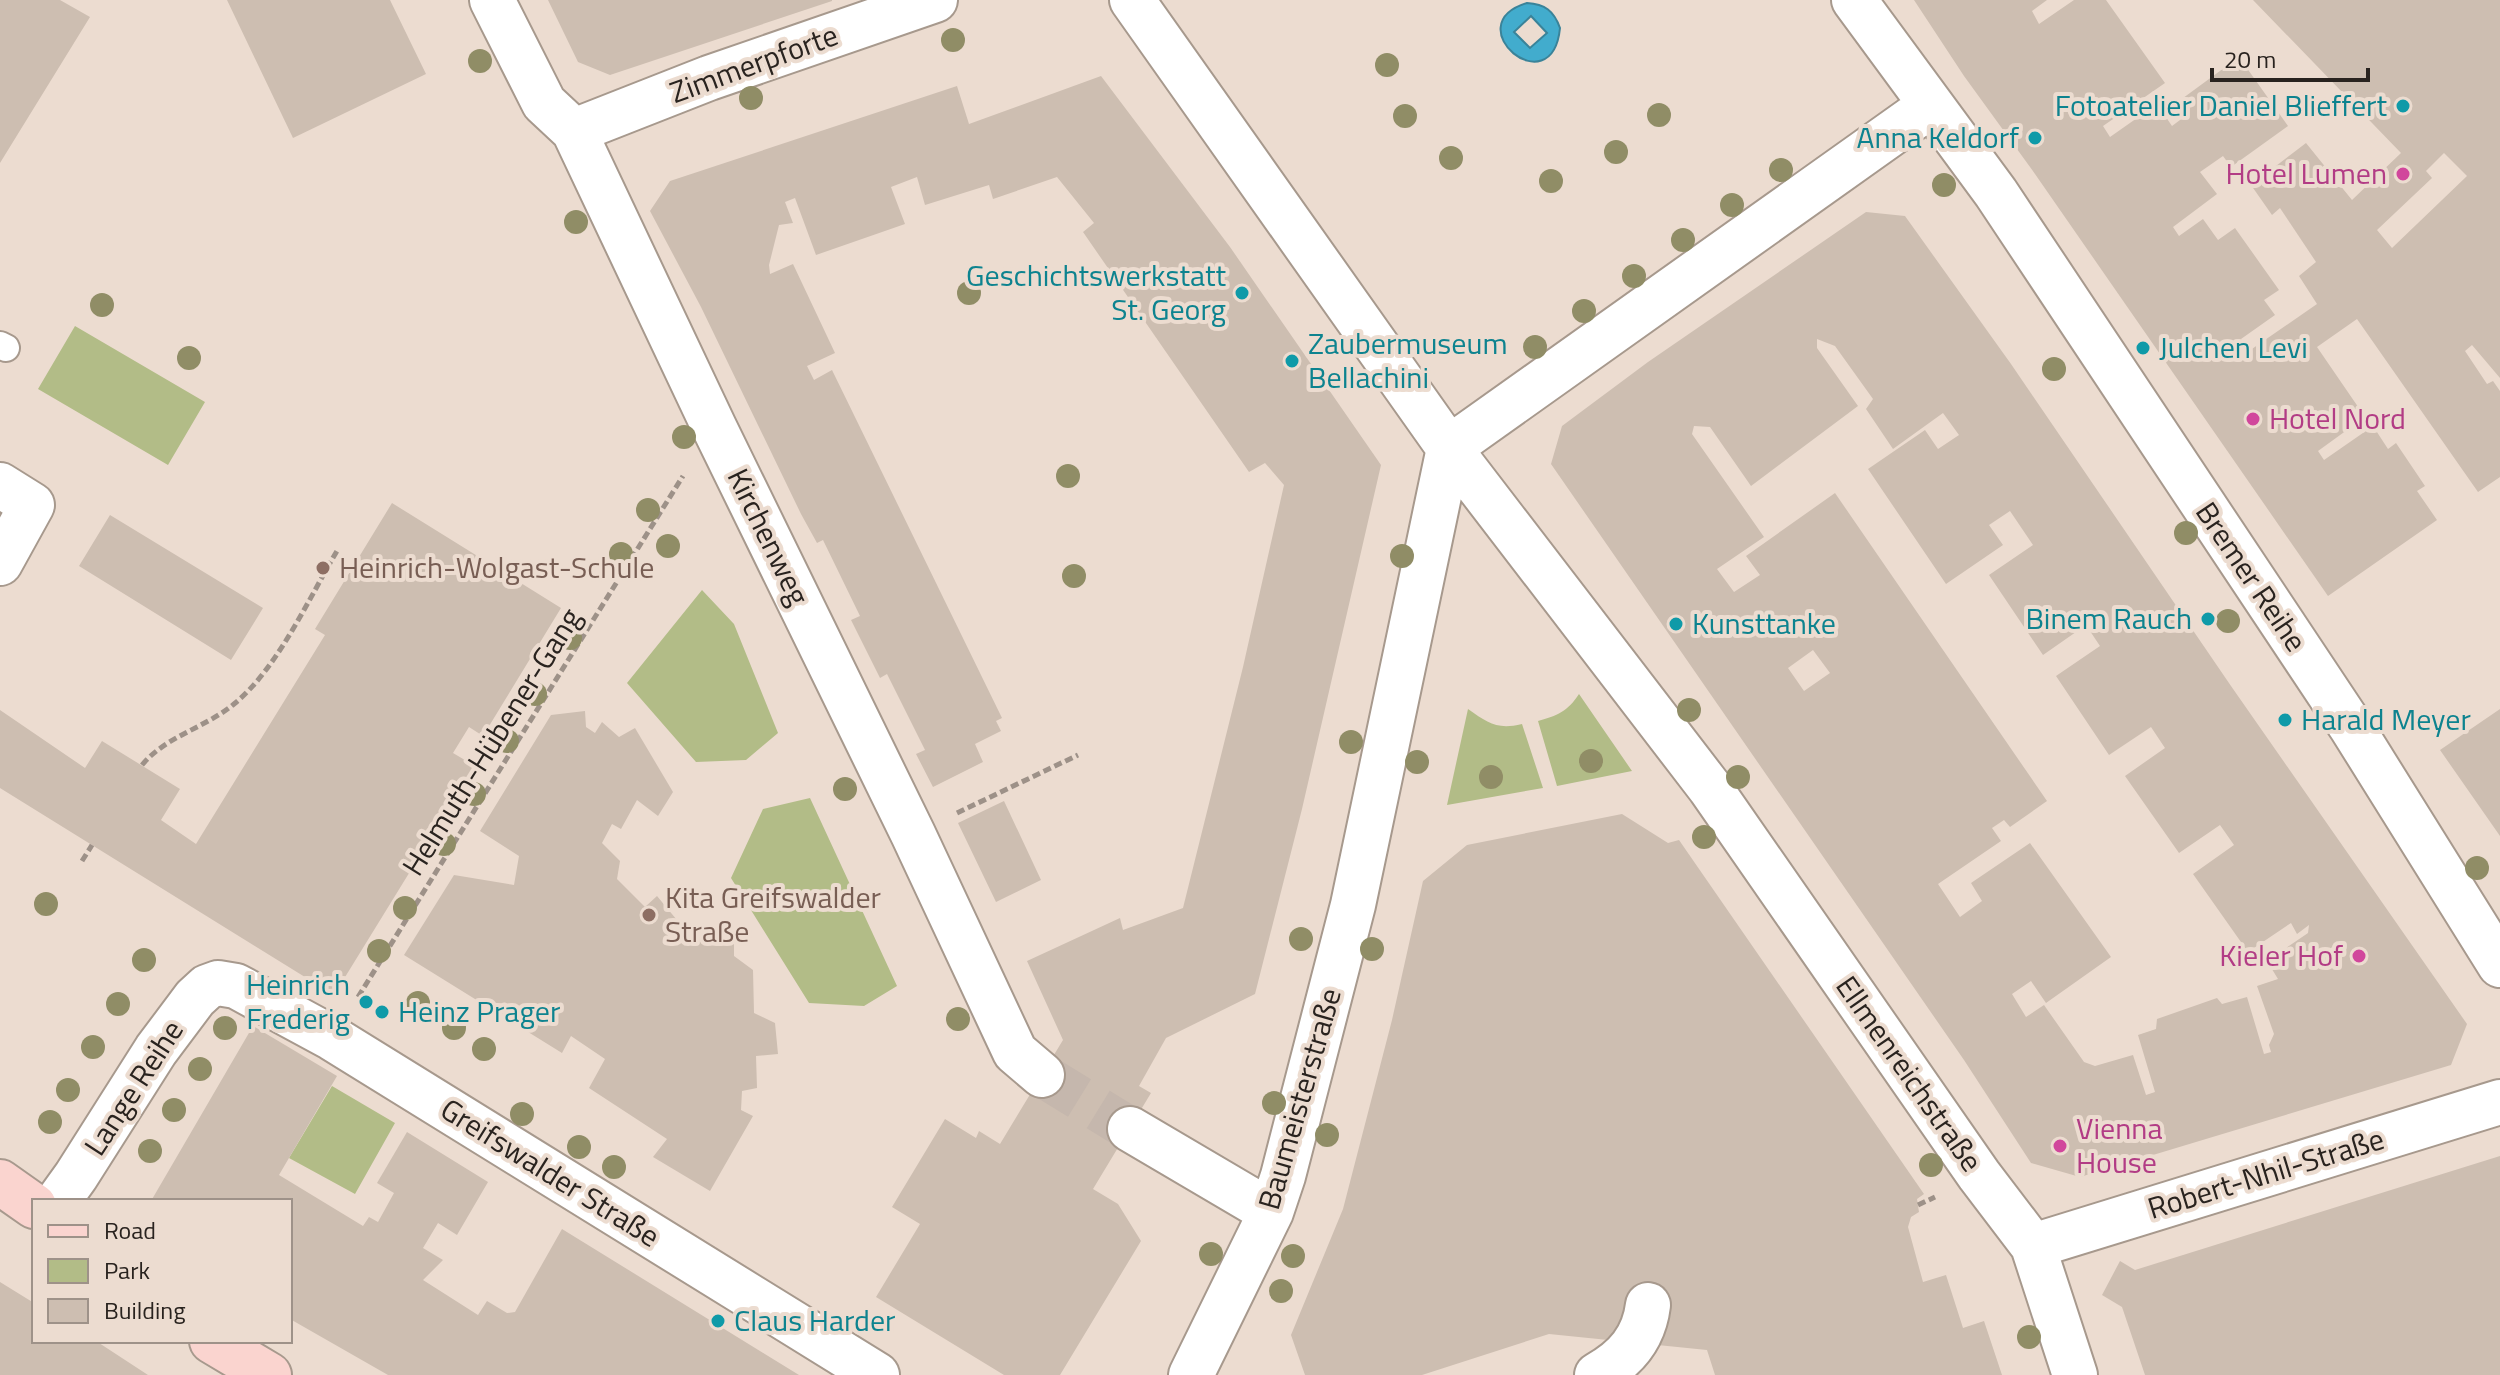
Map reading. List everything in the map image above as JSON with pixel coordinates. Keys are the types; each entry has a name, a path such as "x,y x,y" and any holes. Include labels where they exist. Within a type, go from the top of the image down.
{"street":[{"name":"Kirchenweg","path":"492,0 544,103 574,131 1015,1052 1042,1075"},
{"name":"Zimmerpforte","path":"574,131 709,78 935,0"},
{"name":"Ellmenreichstraße","path":"1132,0 1449,448 1710,788 1979,1175 2033,1246 2075,1375"},
{"name":"Bremer Reihe","path":"1854,0 1996,193 2352,728 2500,965"},
{"path":"1449,448 1930,106"},
{"name":"Baumeisterstraße","path":"1191,1375 1271,1212 1283,1176 1353,905 1449,448"},
{"path":"0,485 32,505 0,563"},
{"name":"Greifswalder Straße","path":"218,983 253,993 332,1038 877,1375"},
{"name":"Lange Reihe","path":"59,1199 156,1050 195,998 207,987 218,983"},
{"name":"Robert-Nhil-Straße","path":"2033,1246 2500,1102"},
{"path":"1130,1129 1271,1212"},
{"path":"0,1182 32,1205"},
{"path":"1597,1375 1622,1358 1639,1339 1646,1323 1648,1305"},
{"path":"215,1343 269,1375"}],"path":[{"name":"Helmuth-Hübener-Gang","path":"332,1038 714,427"},
{"path":"142,765 153,751 233,705 265,673 337,551"},
{"path":"913,834 1078,755"},
{"path":"82,861 92,845"}],"green space":[{"path":"75,326 205,402 168,465 38,389"},
{"path":"702,590 734,624 778,733 746,760 696,762 627,683"},
{"path":"1579,694 1632,771 1557,786 1538,721 1562,712"},
{"path":"1468,709 1493,724 1522,724 1543,788 1447,805"},
{"path":"810,798 897,986 864,1006 809,1003 731,878 763,809"},
{"path":"332,1086 395,1123 355,1194 289,1158"}],"water":[{"path":"1527,3 1548,10 1560,28 1553,51 1541,61 1527,61 1514,53 1504,41 1501,27 1507,14","holes":["1531,16 1547,33 1530,48 1514,32"]}],"building":[{"path":"0,0 60,0 90,17 0,163"},
{"path":"227,0 390,0 426,74 293,138"},
{"path":"548,0 832,1 610,75 578,62"},
{"path":"1914,0 2047,0 2032,11 2039,24 2074,0 2106,0 2165,83 2103,126 2110,137 2157,104 2172,126 2188,114 2179,101 2239,57 2288,126 2231,167 2223,156 2200,172 2217,194 2173,227 2179,236 2203,219 2218,240 2235,228 2279,290 2264,300 2275,315 2241,339 2249,351 2317,304 2299,276 2316,262 2280,208 2272,215 2251,185 2306,143 2352,200 2401,153 2253,0 2500,0 2500,378 2472,345 2465,351 2487,384 2493,381 2500,391 2500,477 2478,492 2357,319 2317,347 2365,417 2318,451 2324,460 2373,426 2388,449 2396,443 2425,486 2417,491 2437,520 2328,596","holes":["2444,153 2467,176 2392,248 2377,230 2432,178 2426,171"]},
{"path":"1101,76 1230,247 1381,465 1302,809 1255,994 1166,1038 1139,1086 1151,1093 1093,1189 1118,1204 1141,1241 1060,1375 1004,1375 876,1297 920,1224 892,1207 945,1119 976,1138 979,1131 1000,1144 1063,1040 1027,961 1120,918 1123,930 1183,908 1284,485 1265,463 1249,472 1083,232 1094,223 1057,177 993,199 989,185 925,205 917,177 891,187 905,224 816,255 795,198 785,202 793,223 779,225 769,265 770,274 793,264 835,353 807,366 814,380 832,370 1002,718 996,721 1001,731 975,744 983,762 933,787 916,754 925,750 887,674 880,678 851,620 860,616 823,540 817,543 801,514 701,307 650,211 670,181 957,86 969,124"},
{"path":"1866,212 1905,216 2011,364 2467,1024 2451,1065 2080,1177 2031,1163 1964,1060 1551,464 1562,426 1648,362","holes":["1817,339 1835,346 1873,399 1866,409 1893,449 1943,413 1959,435 1938,449 1925,430 1868,469 1946,584 2003,545 1989,525 2010,511 2033,545 1989,575 2043,655 2086,625 2100,646 2056,676 2109,755 2151,727 2165,748 2125,776 2179,853 2220,825 2234,845 2193,874 2248,952 2291,923 2297,934 2309,925 2308,933 2267,961 2278,979 2257,986 2274,1034 2269,1045 2271,1052 2264,1054 2247,997 2222,1004 2217,998 2157,1019 2156,1029 2138,1035 2155,1092 2146,1095 2133,1055 2095,1066 2084,1062 2044,1005 2026,1017 2012,994 2031,981 2046,1003 2111,957 2030,843 1971,883 1982,901 1960,917 1938,884 2001,841 1992,828 2004,820 2010,827 2047,801 1835,493 1746,556 1760,575 1734,592 1717,569 1764,537 1692,434 1694,426 1710,427 1751,486 1858,406 1817,348","1813,650 1830,673 1804,691 1788,668"]},
{"path":"392,503 561,608 483,736 469,727 453,753 475,766 334,995 0,788 0,710 85,768 102,741 180,789 161,820 196,844 325,635 315,629"},
{"path":"110,515 263,608 231,660 79,566"},
{"path":"2500,709 2500,836 2440,750"},
{"path":"585,711 586,727 595,733 602,722 619,737 635,728 673,792 658,816 637,800 621,829 612,824 602,843 620,861 617,879 645,907 657,896 691,937 734,937 734,956 753,970 754,1013 775,1023 778,1054 756,1056 757,1088 742,1091 741,1110 753,1116 710,1191 653,1157 667,1139 589,1088 605,1059 571,1036 562,1053 404,955 454,875 514,885 519,856 480,831 551,715"},
{"path":"1004,801 1041,880 996,902 958,823"},
{"path":"1622,814 1668,843 1679,840 1924,1194 1917,1199 1919,1212 1911,1217 1908,1227 1923,1282 1946,1275 1963,1328 1984,1321 2002,1375 1715,1375 1707,1350 1549,1334 1422,1375 1305,1375 1291,1335 1343,1209 1392,1020 1423,881 1467,845"},
{"path":"253,1026 337,1076 279,1175 363,1226 369,1217 378,1222 394,1193 377,1183 407,1132 488,1182 457,1235 438,1223 423,1248 443,1260 423,1280 478,1315 487,1301 507,1313 515,1312 562,1229 799,1375 388,1375 292,1320 292,1199 152,1199"},
{"path":"2500,1156 2500,1375 2145,1375 2122,1307 2102,1295 2120,1261 2135,1270"},
{"path":"0,1282 32,1302 32,1343 99,1343 148,1375 0,1375"}],"tunnel":[{"path":"1042,1075 1130,1129"}],"place":[{"name":"Fotoatelier Daniel Blieffert","path":"2403,106"},
{"name":"Anna Keldorf","path":"2035,138"},
{"name":"Hotel Lumen","path":"2403,174"},
{"name":"Geschichtswerkstatt St. Georg","path":"1242,293"},
{"name":"Julchen Levi","path":"2143,348"},
{"name":"Zaubermuseum Bellachini","path":"1292,361"},
{"name":"Hotel Nord","path":"2253,419"},
{"name":"Heinrich-Wolgast-Schule","path":"323,568"},
{"name":"Binem Rauch","path":"2208,619"},
{"name":"Kunsttanke","path":"1676,624"},
{"name":"Harald Meyer","path":"2285,720"},
{"name":"Kita Greifswalder Straße","path":"649,915"},
{"name":"Kieler Hof","path":"2359,956"},
{"name":"Heinrich Frederig","path":"366,1002"},
{"name":"Heinz Prager","path":"382,1012"},
{"name":"Vienna House","path":"2060,1146"},
{"name":"Claus Harder","path":"718,1321"}]}
